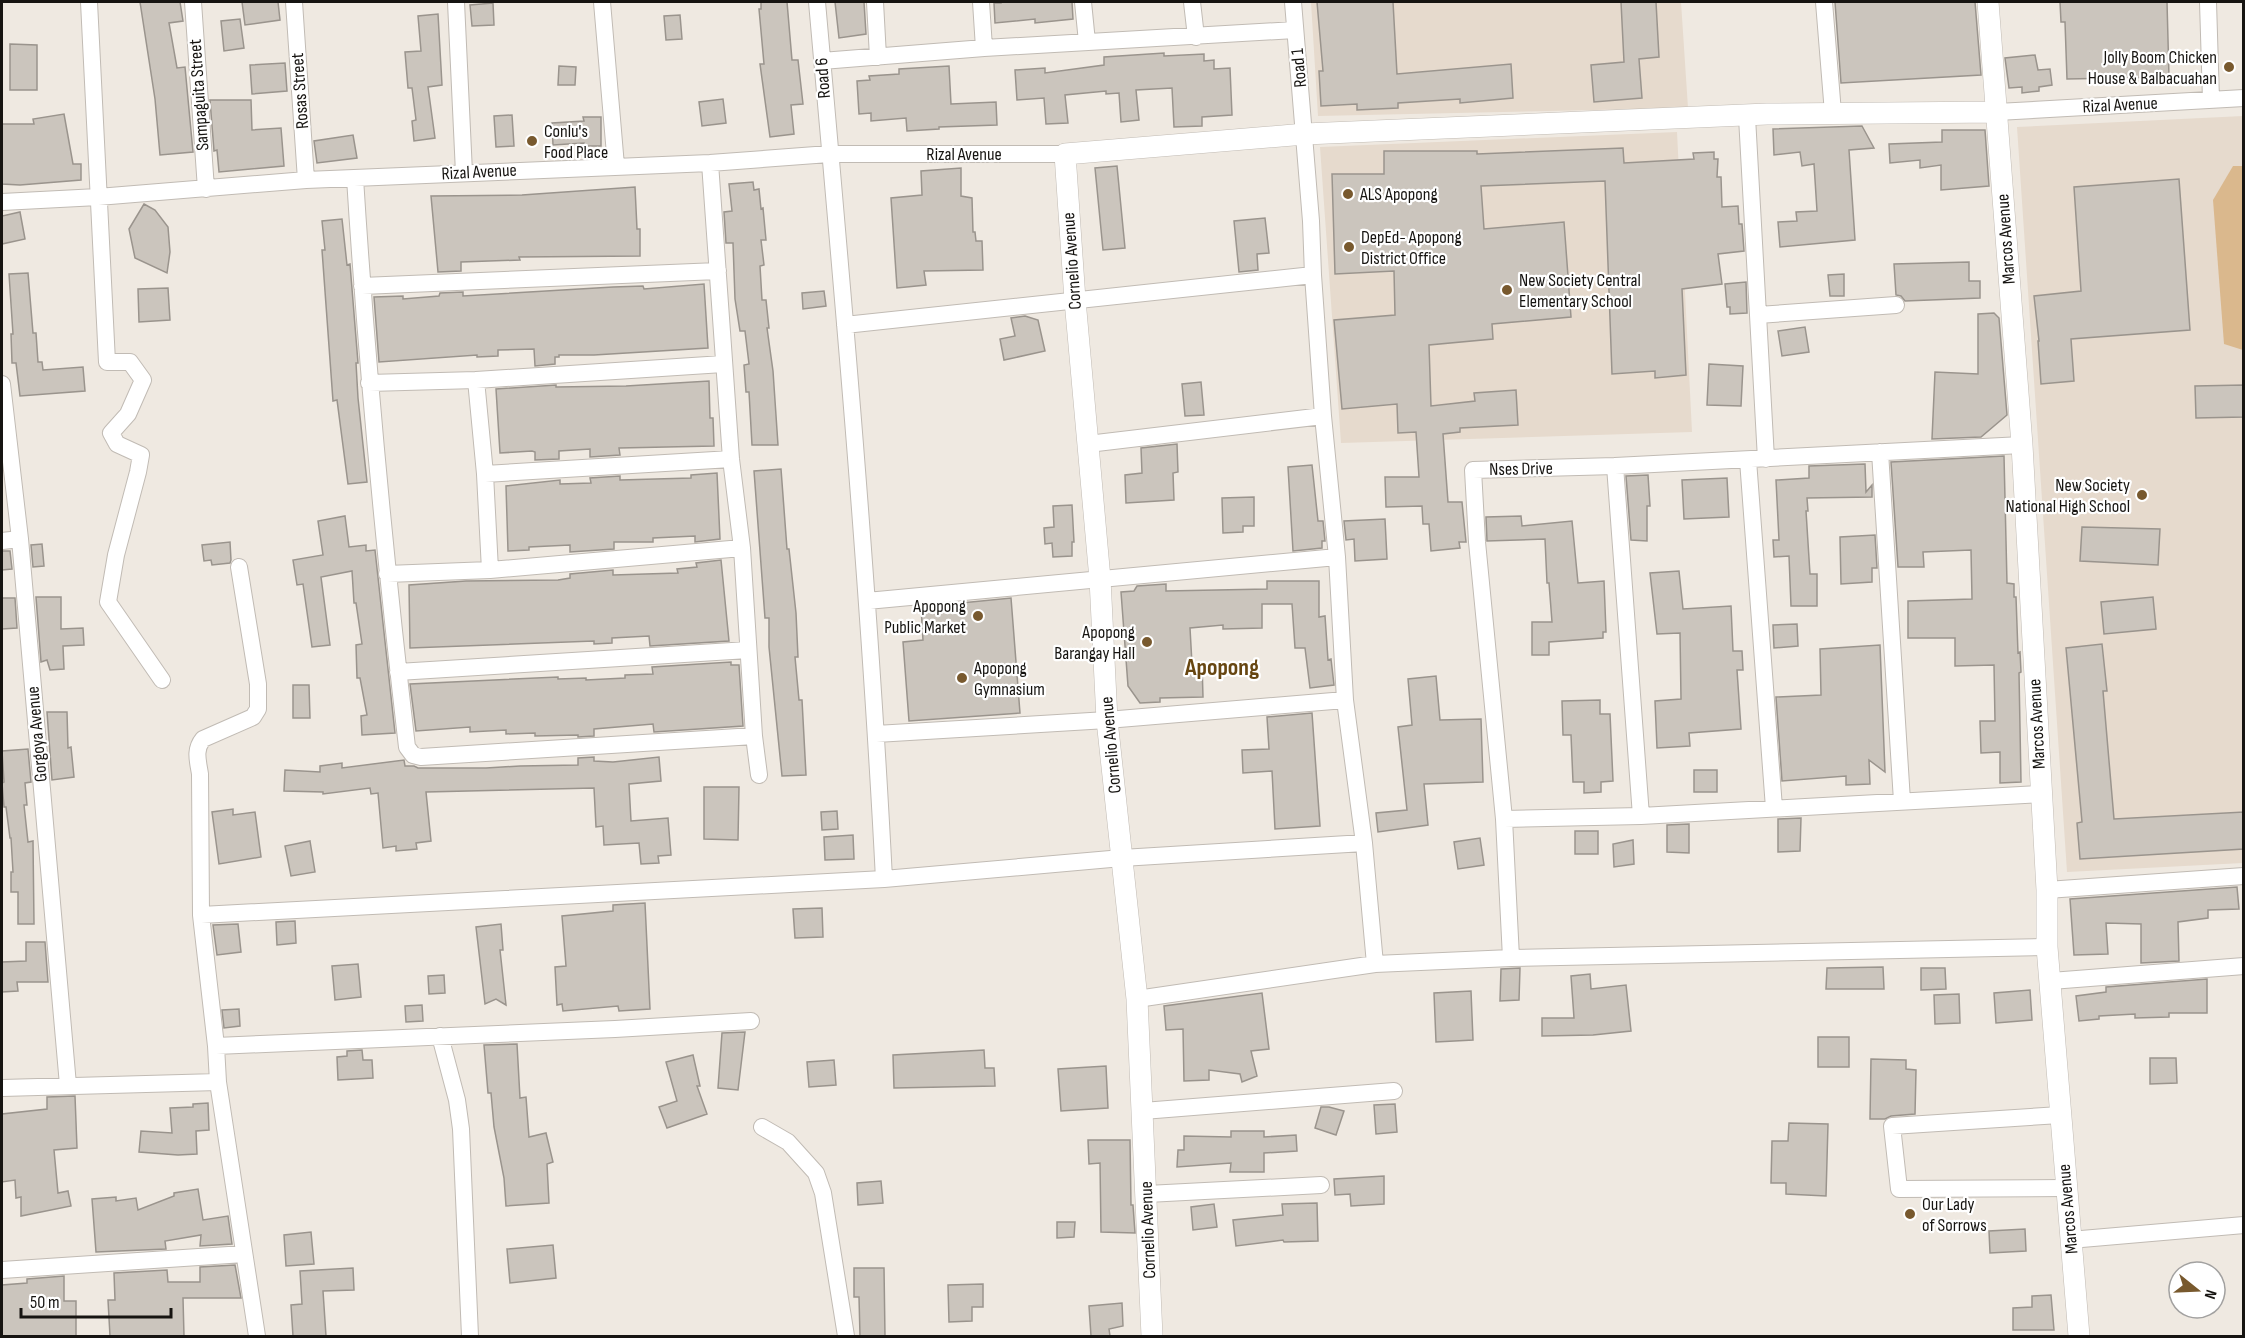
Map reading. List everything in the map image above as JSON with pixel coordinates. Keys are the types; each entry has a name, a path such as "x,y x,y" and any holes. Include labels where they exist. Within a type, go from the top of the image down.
{"street":[{"path":"88,2 108,362 130,362 144,380 128,414 111,433 117,444 141,455 116,555 108,602 162,680"},
{"name":"Sampaguita Street","path":"193,2 206,189"},
{"name":"Rosas Street","path":"294,2 306,180"},
{"path":"456,2 464,173"},
{"path":"602,2 616,166"},
{"name":"Road 6","path":"817,2 846,325 867,601 884,879"},
{"path":"875,2 878,57"},
{"path":"981,2 984,48"},
{"path":"1083,2 1087,42"},
{"path":"1192,2 1196,37"},
{"name":"Road 1","path":"1293,2 1305,134 1323,416 1337,557 1345,700 1364,843 1375,964"},
{"path":"1824,2 1833,113"},
{"name":"Marcos Avenue","path":"1988,2 2022,445 2047,890 2047,947 2079,1336"},
{"path":"2208,2 2211,100"},
{"path":"822,61 984,48 1295,30"},
{"name":"Rizal Avenue","path":"1997,112 2244,98"},
{"path":"1065,154 1305,134 1833,113 1997,112"},
{"path":"1747,117 1766,459"},
{"name":"Rizal Avenue","path":"2,202 98,197 306,180 710,163 829,154 1065,154"},
{"name":"Cornelio Avenue","path":"1065,154 1075,300 1100,579 1107,720 1137,999 1152,1336"},
{"path":"710,163 723,364 731,459 742,548 754,736 759,775"},
{"path":"355,178 369,383 387,574 407,747 413,755 421,757 754,736"},
{"path":"362,286 718,271"},
{"path":"846,325 1313,275"},
{"path":"1758,315 1896,305"},
{"path":"369,383 476,380 723,364"},
{"path":"476,380 485,474 490,570"},
{"name":"Gorgoya Avenue","path":"2,384 20,539 68,1085"},
{"path":"1088,444 1323,416"},
{"name":"Nses Drive","path":"1511,958 1503,819 1477,542 1473,470 1615,466 2022,445"},
{"path":"1880,453 1902,801"},
{"path":"485,474 731,459"},
{"path":"1748,459 1774,808"},
{"path":"1615,466 1641,816"},
{"path":"2,541 20,539"},
{"path":"387,574 490,570 742,548"},
{"path":"867,601 1337,557"},
{"path":"239,567 259,699 258,709 253,717 207,736 198,745 197,754 200,774 201,915 218,1082 258,1336"},
{"path":"398,672 748,650"},
{"path":"876,734 1107,720 1345,700"},
{"path":"1503,819 1641,816 2041,794"},
{"path":"201,915 884,879 1122,858 1364,843"},
{"path":"2047,890 2244,876"},
{"path":"1137,999 1375,964 1511,958 2047,947"},
{"path":"2051,981 2244,966"},
{"path":"216,1046 751,1021"},
{"path":"440,1036 457,1100 461,1129 470,1336"},
{"path":"2,1088 218,1082"},
{"path":"1143,1112 1394,1091"},
{"path":"2060,1115 1892,1126 1899,1189 2066,1188"},
{"path":"762,1127 788,1143 816,1173 823,1193 846,1336"},
{"path":"1147,1194 1321,1185"},
{"path":"2070,1240 2244,1225"},
{"path":"2,1270 244,1254"}],"shaded area":[{"path":"1311,2 1681,2 1688,108 1318,116"},
{"name":"New Society National High School","path":"2243,116 2243,863 2067,872 2017,127"},
{"name":"New Society Central Elementary School","path":"1677,132 1692,432 1341,443 1320,147"},
{"path":"2233,166 2243,166 2243,350 2224,344 2213,200"}],"building":[{"path":"140,2 180,2 183,21 169,23 177,68 185,67 193,152 160,155 155,99"},
{"path":"242,2 278,2 280,20 245,25"},
{"path":"761,2 787,2 792,60 798,60 803,104 791,105 794,134 770,137 760,64 764,64 759,9 761,9"},
{"path":"835,2 864,2 866,34 839,38"},
{"path":"1072,2 1073,19 1035,23 1035,19 995,23 994,3"},
{"path":"1317,2 1393,2 1397,74 1511,64 1513,98 1460,103 1460,99 1398,103 1398,108 1357,110 1357,104 1321,106 1319,71 1323,71"},
{"path":"1621,2 1656,2 1659,57 1639,59 1642,98 1594,102 1591,65 1624,62"},
{"path":"1835,2 1975,2 1981,75 1841,83"},
{"path":"2060,2 2167,2 2169,77 2067,79 2065,22 2061,22"},
{"path":"493,3 494,25 472,26 470,5"},
{"path":"438,14 442,85 428,87 435,138 414,141 412,121 416,120 412,88 408,88 405,52 421,51 418,16"},
{"path":"680,15 682,39 666,40 664,16"},
{"path":"240,19 244,48 224,51 221,21"},
{"path":"10,44 37,45 37,90 10,90"},
{"path":"1164,53 1164,56 1204,54 1204,61 1214,60 1214,69 1230,68 1232,115 1202,117 1202,126 1174,127 1172,88 1136,90 1139,120 1121,122 1119,93 1106,94 1106,91 1065,95 1068,123 1046,124 1044,98 1017,100 1015,70 1045,68 1045,73 1104,65 1104,57"},
{"path":"2035,55 2038,70 2050,69 2052,85 2039,87 2039,91 2022,93 2022,87 2009,88 2005,58"},
{"path":"285,63 287,91 252,94 250,65"},
{"path":"559,66 576,67 575,85 558,85"},
{"path":"949,66 951,104 996,102 997,125 939,127 939,129 907,131 906,118 871,121 871,113 859,114 857,81 870,80 869,76 899,74 899,69"},
{"path":"723,99 726,123 702,126 699,102"},
{"path":"210,100 251,100 252,130 281,128 284,166 219,172 217,150 214,151"},
{"path":"64,114 73,164 81,164 81,180 20,185 2,184 2,124 34,124 33,119"},
{"path":"512,115 514,146 496,147 494,116"},
{"path":"583,117 601,117 601,146 584,146 584,143 553,145 552,123 584,121"},
{"path":"1862,126 1874,148 1849,150 1855,240 1780,247 1778,222 1797,221 1796,212 1817,211 1814,164 1802,166 1800,152 1774,155 1773,129"},
{"path":"1942,130 1985,130 1989,186 1941,190 1941,165 1920,168 1920,160 1890,163 1889,144 1942,142"},
{"path":"353,135 357,158 317,163 314,141"},
{"path":"1623,148 1624,163 1694,159 1693,153 1714,152 1714,159 1718,159 1717,177 1721,177 1722,207 1738,206 1744,251 1718,254 1722,284 1682,289 1686,375 1655,378 1655,371 1612,374 1605,181 1481,186 1484,229 1564,222 1571,317 1492,324 1493,339 1429,345 1431,406 1475,401 1474,393 1516,390 1518,425 1460,428 1460,432 1443,434 1448,502 1462,502 1466,542 1459,542 1460,548 1431,551 1429,524 1423,524 1422,506 1386,507 1385,477 1419,477 1416,432 1398,433 1397,404 1342,409 1334,320 1395,315 1394,271 1335,274 1332,174 1384,174 1384,151 1477,151 1477,154"},
{"path":"1117,166 1125,248 1103,250 1095,168"},
{"path":"961,168 961,196 972,198 973,232 975,232 976,241 982,241 983,270 924,271 926,285 897,288 891,198 922,195 921,171"},
{"path":"2179,179 2190,330 2071,339 2074,381 2041,384 2034,296 2081,291 2074,187"},
{"path":"753,182 754,190 759,189 761,209 763,208 766,240 761,240 764,265 760,266 762,300 766,300 778,445 752,445 749,392 746,392 744,365 749,364 745,331 740,331 735,299 733,243 726,243 724,212 732,211 729,184"},
{"path":"635,187 637,229 640,229 640,256 519,257 520,260 461,262 461,271 438,272 431,196 522,195"},
{"path":"144,204 155,210 168,227 170,252 167,273 135,258 129,229"},
{"path":"20,212 25,239 2,244 2,216"},
{"path":"1265,218 1269,253 1257,254 1258,270 1239,272 1234,221"},
{"path":"342,219 347,265 350,264 358,363 356,363 358,398 367,482 348,484 337,400 333,401 322,250 325,250 322,221"},
{"path":"1969,262 1969,281 1980,281 1980,298 1905,301 1901,296 1896,295 1894,264"},
{"path":"28,273 38,362 42,362 43,370 83,367 85,391 20,396 16,363 12,363 11,334 13,334 9,274"},
{"path":"1844,274 1844,296 1830,296 1828,275"},
{"path":"1746,282 1747,313 1730,314 1730,307 1727,307 1725,284"},
{"path":"704,284 708,348 559,355 555,357 555,364 535,366 534,349 498,350 498,356 477,357 477,355 379,362 374,297 403,296 403,299 439,296 440,293 463,292 463,296 613,287 643,286 644,289"},
{"path":"168,288 170,320 139,322 138,289"},
{"path":"824,291 826,306 803,309 802,293"},
{"path":"1994,313 1999,318 2007,415 1981,437 1932,439 1935,372 1978,374 1978,314"},
{"path":"1025,316 1038,320 1045,351 1004,360 1000,339 1015,336 1011,318"},
{"path":"1805,327 1809,352 1782,356 1778,331"},
{"path":"1709,364 1743,366 1741,406 1707,405"},
{"path":"709,381 710,418 713,418 714,446 619,448 620,455 590,457 590,449 559,451 559,459 535,460 535,452 532,451 500,453 496,389 556,385 556,387 626,386"},
{"path":"1201,382 1204,415 1185,416 1182,384"},
{"path":"2244,385 2244,417 2196,418 2195,386"},
{"path":"1177,444 1178,472 1173,473 1174,500 1126,503 1125,475 1142,473 1141,448"},
{"path":"2004,456 2007,583 2014,584 2018,653 2020,652 2021,782 2000,783 2000,752 1981,753 1980,721 1995,721 1994,665 1955,666 1955,638 1908,638 1908,601 1972,599 1971,550 1923,552 1924,567 1898,567 1891,462"},
{"path":"1865,464 1866,492 1872,485 1872,497 1807,498 1810,574 1817,574 1817,606 1791,606 1789,556 1774,557 1773,540 1779,540 1776,480 1809,478 1809,466"},
{"path":"1312,465 1318,521 1323,521 1325,541 1322,541 1322,548 1293,551 1288,467"},
{"path":"781,469 787,549 789,549 796,613 798,657 795,657 799,700 802,700 806,775 782,776 769,647 769,618 765,618 754,471"},
{"path":"717,473 720,539 695,542 695,536 653,538 653,542 614,542 614,549 570,552 570,545 529,547 529,550 508,551 506,486 560,480 560,484 591,483 590,478 620,476 620,480 691,478 691,475"},
{"path":"1648,475 1650,506 1647,506 1647,541 1631,540 1626,476"},
{"path":"1727,478 1729,517 1684,519 1682,480"},
{"path":"1254,497 1254,526 1243,526 1243,532 1223,533 1222,498"},
{"path":"1072,505 1074,542 1072,542 1072,556 1053,557 1052,543 1045,544 1044,528 1054,527 1053,506"},
{"path":"345,516 349,547 366,545 366,551 375,550 395,733 362,735 361,716 367,715 360,678 357,678 356,645 362,644 356,603 354,603 352,571 321,577 330,645 312,647 303,584 297,585 293,560 323,555 318,521"},
{"path":"1521,516 1522,526 1572,521 1578,583 1604,581 1606,632 1603,632 1603,638 1549,642 1549,655 1532,655 1532,622 1552,622 1545,539 1487,541 1486,517"},
{"path":"1385,519 1387,559 1355,561 1354,539 1346,540 1344,521"},
{"path":"2082,527 2160,529 2158,565 2080,561"},
{"path":"1875,535 1877,568 1872,568 1872,582 1841,584 1840,537"},
{"path":"230,542 230,563 212,565 211,560 204,561 202,545"},
{"path":"42,544 44,566 33,567 31,545"},
{"path":"2,551 10,551 12,569 2,570"},
{"path":"721,560 729,641 650,646 649,636 612,638 612,643 594,644 594,641 410,648 409,585 466,581 558,580 570,578 570,574 613,570 613,575 678,573 677,569 697,567 696,563"},
{"path":"1679,571 1683,609 1731,606 1733,651 1742,651 1743,670 1737,670 1741,729 1689,733 1690,746 1657,748 1655,701 1681,699 1680,633 1657,634 1650,573"},
{"path":"1267,581 1319,581 1319,617 1325,616 1328,660 1331,659 1334,685 1310,688 1305,648 1295,648 1292,604 1262,604 1262,628 1223,629 1223,625 1190,628 1192,664 1202,663 1203,697 1160,698 1160,702 1140,703 1128,686 1121,592 1134,591 1137,586 1166,584 1166,591 1267,589"},
{"path":"36,597 61,597 61,629 83,628 84,645 63,646 64,669 50,670 47,660 41,662"},
{"path":"2153,597 2156,629 2104,634 2101,602"},
{"path":"2,598 15,598 17,628 2,629"},
{"name":"Apopong Gymnasium","path":"1011,598 1020,713 909,721 903,642 923,640 921,607"},
{"path":"1797,624 1798,646 1774,648 1773,625"},
{"path":"2102,644 2107,691 2103,691 2114,819 2244,812 2244,849 2080,859 2077,823 2082,822 2066,648"},
{"path":"1880,645 1885,772 1869,760 1870,784 1846,785 1846,776 1782,781 1776,697 1821,695 1820,649"},
{"path":"731,662 731,665 739,665 743,726 654,732 653,724 594,729 594,736 578,737 578,735 535,736 535,733 506,734 506,730 470,732 470,727 416,731 410,684 558,677 558,679 586,678 586,680 625,678 625,675 653,674 652,667"},
{"path":"1436,676 1440,720 1481,719 1483,782 1424,784 1428,825 1378,832 1376,813 1407,810 1398,727 1412,725 1408,679"},
{"path":"293,685 309,685 310,718 293,718"},
{"path":"1600,700 1600,714 1610,714 1613,781 1601,782 1601,792 1584,793 1584,782 1573,782 1571,735 1563,735 1562,701"},
{"path":"47,712 67,712 68,748 71,747 74,777 52,780"},
{"path":"1312,713 1320,826 1275,829 1272,771 1243,773 1242,750 1269,749 1267,717"},
{"path":"28,749 31,782 25,783 27,805 24,805 28,842 33,841 34,924 18,924 18,892 11,892 11,872 13,872 11,838 6,807 4,807 2,751"},
{"path":"594,757 594,761 613,762 659,757 661,781 629,784 631,821 668,818 671,855 658,856 659,863 641,864 639,843 604,845 603,826 596,827 594,788 426,792 431,841 416,843 417,849 396,851 396,846 383,848 378,793 371,794 370,788 323,794 323,792 284,791 285,770 320,772 320,766 342,763 342,768 404,760 405,766 418,768 486,768 578,765 578,758"},
{"path":"1694,770 1717,770 1717,792 1694,792"},
{"path":"704,787 739,787 738,840 704,839"},
{"path":"233,809 233,815 255,812 261,857 219,864 212,812"},
{"path":"837,811 838,829 822,830 821,812"},
{"path":"1801,818 1800,851 1778,852 1778,819"},
{"path":"1689,824 1689,853 1667,852 1667,825"},
{"path":"1575,831 1598,831 1598,854 1575,854"},
{"path":"853,835 854,859 825,860 824,837"},
{"path":"1480,838 1484,865 1458,869 1454,842"},
{"path":"1633,840 1634,864 1614,867 1613,844"},
{"path":"310,841 315,872 291,876 285,846"},
{"path":"2237,887 2239,909 2208,910 2208,918 2178,922 2179,961 2141,963 2141,924 2106,923 2108,954 2074,955 2070,899"},
{"path":"645,903 650,1009 619,1011 618,1006 563,1011 562,1004 557,1005 555,967 566,966 562,916 613,911 613,905"},
{"path":"822,908 823,937 795,938 793,909"},
{"path":"295,921 296,943 277,945 276,922"},
{"path":"238,924 241,952 217,955 213,925"},
{"path":"501,924 503,950 500,950 506,1005 496,999 485,1004 476,927"},
{"path":"26,942 45,942 48,982 17,982 18,991 2,992 2,962 26,961"},
{"path":"358,964 361,997 335,1000 332,966"},
{"path":"1883,967 1884,989 1826,989 1827,968"},
{"path":"1520,968 1519,1000 1500,1001 1501,969"},
{"path":"1921,968 1945,968 1946,989 1921,990"},
{"path":"1590,974 1591,989 1626,985 1631,1031 1593,1035 1542,1036 1542,1018 1574,1018 1571,976"},
{"path":"444,975 445,993 429,994 428,976"},
{"path":"2207,979 2207,1013 2169,1013 2169,1017 2135,1018 2135,1014 2099,1016 2099,1019 2079,1021 2076,996 2106,992 2106,987"},
{"path":"2030,990 2032,1020 1996,1023 1994,993"},
{"path":"1471,991 1473,1040 1436,1042 1434,993"},
{"path":"1262,993 1269,1049 1251,1051 1257,1076 1242,1082 1240,1074 1209,1070 1209,1080 1184,1081 1183,1029 1166,1030 1164,1006"},
{"path":"1959,994 1960,1023 1935,1024 1934,995"},
{"path":"422,1005 423,1021 406,1022 405,1006"},
{"path":"239,1009 240,1026 224,1028 222,1010"},
{"path":"745,1032 738,1090 718,1088 722,1033"},
{"path":"1818,1037 1849,1037 1849,1067 1818,1067"},
{"path":"517,1044 520,1098 526,1097 529,1137 546,1133 553,1162 547,1164 549,1203 506,1206 491,1093 488,1093 484,1045"},
{"path":"362,1050 363,1060 372,1060 373,1078 338,1080 337,1057 347,1056 347,1051"},
{"path":"984,1050 985,1068 994,1068 995,1086 894,1088 893,1055"},
{"path":"693,1055 700,1086 697,1086 707,1114 667,1128 659,1107 677,1101 666,1062"},
{"path":"2150,1058 2176,1058 2177,1083 2150,1084"},
{"path":"1871,1059 1906,1060 1906,1069 1916,1070 1915,1114 1870,1119"},
{"path":"834,1060 836,1085 809,1087 807,1062"},
{"path":"1106,1066 1108,1108 1061,1111 1058,1069"},
{"path":"75,1096 77,1148 54,1150 58,1193 68,1191 71,1206 21,1216 21,1197 16,1198 15,1180 2,1182 2,1114 47,1109 47,1097"},
{"path":"208,1103 209,1130 196,1131 197,1154 139,1152 141,1131 172,1133 170,1108 193,1107 193,1104"},
{"path":"1395,1104 1397,1132 1376,1134 1374,1105"},
{"path":"1321,1107 1344,1111 1336,1135 1315,1128"},
{"path":"1789,1123 1828,1124 1826,1196 1786,1194 1786,1183 1771,1183 1772,1141 1788,1141"},
{"path":"1231,1131 1264,1131 1264,1137 1296,1135 1297,1151 1264,1153 1264,1172 1230,1172 1231,1163 1177,1167 1178,1150 1184,1150 1184,1136 1231,1137"},
{"path":"1088,1140 1130,1140 1131,1205 1133,1205 1135,1233 1101,1232 1100,1163 1089,1164"},
{"path":"1384,1176 1384,1204 1351,1206 1350,1194 1335,1195 1334,1179"},
{"path":"881,1181 883,1203 858,1205 857,1183"},
{"path":"198,1189 203,1220 228,1216 232,1244 200,1246 201,1235 165,1241 166,1249 96,1252 92,1199 116,1197 116,1201 136,1198 138,1210 174,1196 174,1193"},
{"path":"1317,1203 1318,1241 1284,1242 1283,1240 1236,1246 1233,1220 1283,1215 1282,1204"},
{"path":"1214,1204 1217,1227 1193,1230 1191,1207"},
{"path":"1057,1222 1075,1222 1074,1237 1057,1238"},
{"path":"2025,1229 2026,1251 1990,1253 1989,1231"},
{"path":"311,1232 314,1264 286,1266 284,1235"},
{"path":"553,1245 556,1278 510,1283 507,1249"},
{"path":"235,1265 241,1298 183,1298 184,1336 110,1336 108,1300 115,1300 114,1273 167,1270 168,1282 200,1282 200,1267"},
{"path":"353,1268 354,1290 323,1291 326,1336 293,1336 291,1305 302,1304 300,1271"},
{"path":"854,1268 884,1268 885,1336 860,1336 859,1297 854,1297"},
{"path":"64,1276 64,1301 76,1301 76,1336 2,1336 2,1285 27,1283 27,1279"},
{"path":"983,1284 983,1307 972,1307 972,1321 949,1322 948,1285"},
{"path":"2051,1295 2054,1330 2013,1330 2013,1308 2032,1307 2032,1296"},
{"path":"1122,1303 1123,1326 1109,1329 1110,1336 1091,1336 1089,1306"}],"place":[{"name":"Jolly Boom Chicken House & Balbacuahan","path":"2229,67"},
{"name":"Conlu's Food Place","path":"532,141"},
{"name":"ALS Apopong","path":"1348,194"},
{"name":"DepEd- Apopong District Office","path":"1349,247"},
{"name":"New Society Central Elementary School","path":"1507,290"},
{"name":"New Society National High School","path":"2142,495"},
{"name":"Apopong Public Market","path":"978,616"},
{"name":"Apopong Barangay Hall","path":"1147,642"},
{"name":"Apopong Gymnasium","path":"962,678"},
{"name":"Our Lady of Sorrows","path":"1910,1214"}],"district":[{"name":"Apopong","path":"1222,667"}]}
